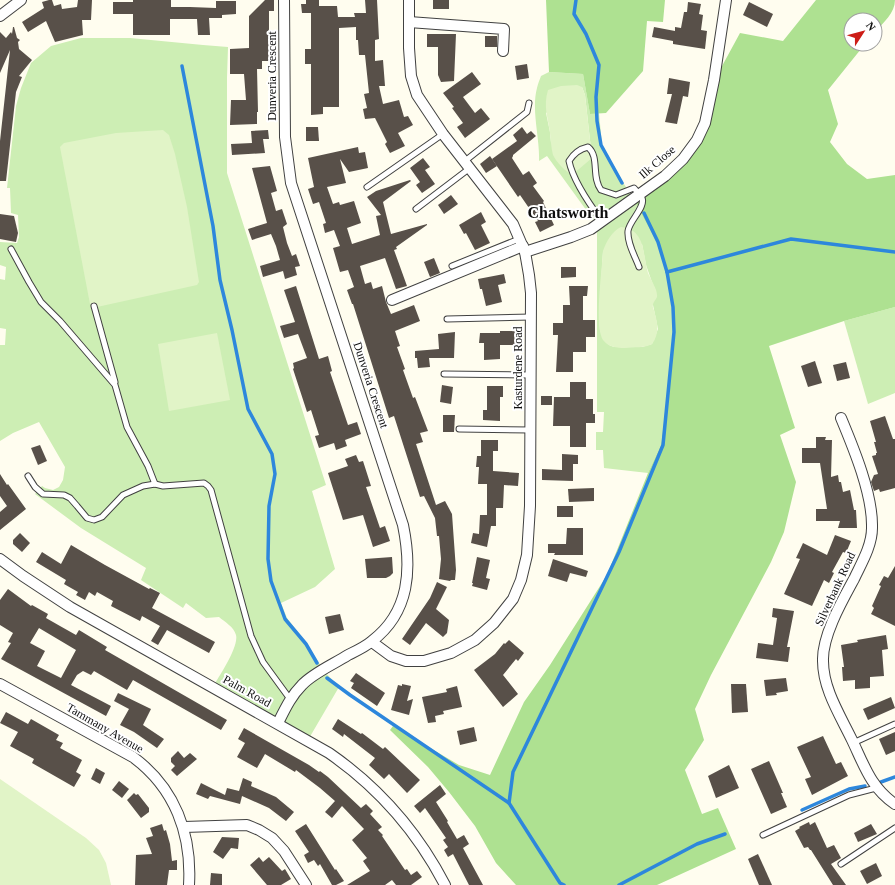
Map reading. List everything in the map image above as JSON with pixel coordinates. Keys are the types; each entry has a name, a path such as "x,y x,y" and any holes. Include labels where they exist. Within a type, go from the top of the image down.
{"street":[{"path":"0,16 21,0"},
{"name":"Dunveria Crescent","path":"278,723 290,699 303,684 324,669 372,642 389,625 399,608 405,593 408,573 408,547 403,525 292,182 285,137 284,0"},
{"name":"Kasturdene Road","path":"372,642 391,656 406,661 424,661 452,653 475,640 494,623 513,599 521,580 527,555 530,506 531,293 529,275 522,246 513,224 443,134 417,95 411,76 409,48 409,0"},
{"name":"Ilk Close","path":"392,300 522,246 571,237 591,229 665,176 683,159 697,140 705,123 714,80 726,0"},
{"path":"409,22 504,29 503,51"},
{"name":"Silverbank Road","path":"841,418 867,491 872,529 868,546 860,566 831,625 826,641 823,660 832,700 869,776 876,788 895,804"},
{"name":"Palm Road","path":"0,559 70,607 278,723 341,761 380,795 419,842 445,885"},
{"name":"Tammany Avenue","path":"0,684 133,757 147,767 170,797 184,827 189,862 189,885"},
{"path":"184,827 247,825 259,830 272,838 284,851 306,885"}],"lane":[{"path":"416,209 527,112 529,103"},
{"path":"367,187 443,134"},
{"path":"602,221 571,170 569,161 582,148 588,147 591,149 596,166 595,180 601,190 616,195 634,188 643,200 642,206 629,228 628,233 630,245 639,267"},
{"path":"452,266 522,246"},
{"path":"11,249 41,302 60,321 115,385"},
{"path":"94,306 127,427 148,466 155,484"},
{"path":"448,319 531,317"},
{"path":"444,374 531,375"},
{"path":"459,429 530,430"},
{"path":"28,476 35,487 43,494 64,495 70,498 87,518 94,520 102,517 123,495 143,486 155,484 163,486 204,483 208,486 211,490 251,636 263,662 290,699"},
{"path":"853,743 895,724"},
{"path":"763,835 848,795 876,788"},
{"path":"841,864 895,828"}],"green space":[{"path":"546,0 665,0 663,22 647,21 643,71 606,113 590,114 583,74 549,72"},
{"path":"816,0 895,0 891,13 883,23 883,12 843,12 843,52 859,52 828,90 838,124 830,142 847,164 867,179 895,175 895,307 844,321 769,346 795,428 780,435 796,482 784,532 771,562 711,675 695,709 704,740 685,770 702,814 718,808 736,849 657,885 516,885 496,863 475,826 449,792 428,767 390,730 393,726 459,765 490,775 524,702 550,665 607,575 648,473 661,445 674,332 672,306 666,272 657,243 634,199 698,141 715,79 740,33 783,41"},
{"path":"81,38 130,38 228,47 227,173 326,485 312,491 335,569 315,587 281,603 287,618 307,644 324,671 339,687 308,740 213,687 235,647 236,635 229,625 219,617 206,618 186,603 183,608 141,580 146,568 81,528 35,494 42,486 53,490 59,487 63,480 65,467 39,422 13,433 0,441 0,345 5,345 6,329 0,328 0,279 5,280 6,267 0,265 0,242 17,243 19,237 18,215 11,213 10,188 7,188 16,106 21,88 31,63 51,46"},
{"path":"549,72 583,74 590,114 599,113 602,145 643,214 657,243 666,272 672,306 674,332 661,445 648,473 604,468 603,450 596,450 596,432 603,432 604,412 597,412 597,225 547,156 539,161 535,97 541,76","holes":["582,87 585,95 592,158 551,143 546,113","642,244 646,265 653,285 653,305 658,329 652,344 642,347 614,347 609,345 600,331 599,315 603,251"]},
{"path":"577,85 582,87 585,95 592,158 572,175 561,166 553,155 546,112 546,102 548,90 561,86"},
{"path":"163,130 169,135 175,154 187,207 199,282 197,285 97,307 90,304 60,147 64,143 116,133"},
{"path":"621,227 629,229 639,238 642,244 648,273 656,291 657,297 653,303 653,306 657,322 657,333 652,344 646,346 625,348 613,347 603,340 600,333 599,311 603,251 610,237"},
{"path":"895,307 895,393 868,404 844,321"},
{"path":"217,333 230,400 169,411 158,344"},
{"path":"0,779 86,838 99,850 106,863 111,885 0,885"}],"building":[{"path":"52,0 54,6 61,4 62,9 77,7 78,0 92,0 91,20 82,20 83,35 55,42 46,21 28,32 22,22 44,8 42,2"},
{"path":"133,0 171,0 171,7 216,8 216,1 236,1 236,14 222,15 222,18 209,18 210,35 198,35 197,19 170,19 170,35 133,35 133,14 113,14 113,2 133,2"},
{"path":"265,0 274,0 274,11 269,11 269,61 262,61 262,69 257,69 257,124 230,125 231,100 246,100 244,74 230,74 230,49 249,48 249,16"},
{"path":"306,0 319,0 319,6 337,6 338,17 355,17 354,13 366,13 365,0 377,0 379,39 375,40 375,61 383,60 385,86 379,86 383,104 399,100 404,117 408,116 413,125 398,133 405,146 390,153 385,144 387,142 375,118 365,119 363,109 367,108 364,94 369,93 365,55 359,55 358,40 356,40 356,27 339,28 339,107 323,107 323,114 311,115 311,64 305,64 305,49 311,49 311,13 302,13 301,4 306,4"},
{"path":"433,0 449,0 449,9 433,9"},
{"path":"688,2 701,4 699,14 703,15 701,30 707,31 705,49 673,44 673,41 652,37 654,27 675,31 675,27 681,28 684,12 687,12"},
{"path":"749,2 773,14 767,27 743,15"},
{"path":"13,27 17,38 20,40 18,42 19,49 32,60 19,76 22,77 16,92 6,181 0,181 0,141 10,50 0,73 0,32 6,38 11,32 12,34"},
{"path":"427,34 456,34 454,81 441,82 438,75 438,47 427,47"},
{"path":"485,36 497,36 497,47 485,47"},
{"path":"527,64 529,78 517,80 515,66"},
{"path":"472,72 481,84 463,97 475,113 481,108 490,119 465,138 457,127 463,123 452,108 454,107 443,93"},
{"path":"669,78 690,82 688,97 683,96 677,124 665,122 672,94 667,94"},
{"path":"306,127 318,127 319,141 306,141"},
{"path":"522,127 527,134 531,131 536,136 513,155 512,158 523,175 529,171 537,183 533,186 544,201 543,202 554,225 540,232 535,222 538,221 520,195 518,197 492,159 517,141 513,135"},
{"path":"268,130 269,139 263,139 265,153 232,155 231,144 252,143 251,131"},
{"path":"358,147 359,153 365,152 368,168 349,172 340,159 346,183 327,187 333,204 339,202 340,205 354,201 361,223 347,228 352,244 380,235 376,216 381,215 367,197 376,191 410,180 411,181 383,202 391,234 427,224 394,250 407,286 396,289 385,258 360,266 365,284 371,282 373,289 382,286 391,314 414,305 420,321 395,331 400,346 397,347 413,398 415,397 428,431 420,433 423,442 416,444 436,505 445,501 452,514 456,570 455,580 450,581 439,579 441,559 439,536 437,536 435,518 424,496 420,497 394,416 389,418 353,304 347,290 354,287 348,270 340,272 333,248 340,246 334,230 325,233 323,224 326,223 319,202 313,204 308,189 314,187 308,158"},
{"path":"490,156 497,166 486,173 480,164"},
{"path":"423,158 430,167 425,170 435,184 422,193 416,185 420,182 410,168"},
{"path":"270,166 277,191 271,193 276,211 282,209 287,224 283,227 287,243 292,256 296,254 300,266 295,267 297,275 285,279 283,271 263,277 260,266 280,260 276,246 271,234 252,240 248,229 267,223 252,168"},
{"path":"451,195 458,204 444,214 438,205"},
{"path":"481,212 486,222 481,225 490,243 475,250 466,233 464,234 459,225"},
{"path":"0,214 14,216 18,233 16,242 0,239"},
{"path":"434,258 440,273 430,277 424,262"},
{"path":"561,267 576,267 576,277 561,278"},
{"path":"504,274 506,283 498,285 502,302 486,306 478,279"},
{"path":"296,286 319,359 328,356 332,371 330,372 348,425 357,422 361,434 345,440 347,446 336,450 334,443 319,448 315,436 319,435 311,410 307,412 293,369 293,363 307,358 298,334 284,338 280,326 295,322 284,290"},
{"path":"569,286 588,286 587,296 583,296 583,320 595,320 595,337 586,337 586,352 573,352 573,372 556,372 558,335 553,335 553,323 563,323 563,305 570,305"},
{"path":"500,331 516,331 516,345 500,345 500,359 484,360 484,343 479,343 480,333 500,333"},
{"path":"455,332 454,358 429,358 430,367 418,368 417,358 415,358 415,351 439,349 438,334"},
{"path":"815,361 822,383 808,387 801,366"},
{"path":"846,362 850,378 837,381 833,365"},
{"path":"570,382 586,382 586,399 593,399 593,414 595,414 595,423 586,423 586,447 570,447 570,426 553,426 554,397 570,397"},
{"path":"442,385 453,387 451,404 440,402"},
{"path":"487,386 503,386 503,397 500,397 500,421 483,420 483,410 487,410"},
{"path":"541,396 552,396 552,405 541,405"},
{"path":"443,415 455,415 454,432 443,432"},
{"path":"885,416 893,439 895,439 895,488 880,492 879,489 874,491 871,482 874,475 878,474 872,456 876,455 877,453 874,442 876,442 870,421"},
{"path":"816,437 826,437 825,440 832,440 831,477 838,475 843,492 850,490 854,510 856,510 857,528 838,528 840,521 816,521 816,509 827,509 820,463 802,463 802,448 816,448"},
{"path":"481,440 498,440 498,451 493,451 493,471 519,473 518,486 504,485 503,508 496,508 496,526 491,526 487,547 471,543 473,533 479,534 480,515 487,515 487,484 478,484 479,467 476,467 477,456 481,456"},
{"path":"40,445 47,461 38,465 31,448"},
{"path":"562,454 578,455 578,464 573,464 573,481 542,480 542,469 562,470"},
{"path":"356,455 359,462 363,461 371,486 366,487 380,528 385,526 390,541 373,547 363,515 343,520 328,473 348,466 345,459"},
{"path":"0,474 26,509 0,530 0,512 7,506 0,496"},
{"path":"594,488 594,501 569,502 568,489"},
{"path":"557,506 573,506 573,517 557,517"},
{"path":"567,528 583,528 583,555 554,555 555,553 548,553 548,544 566,544"},
{"path":"20,533 30,543 22,552 13,544 13,540"},
{"path":"835,535 851,541 846,553 843,552 832,572 834,573 829,583 824,580 812,606 784,594 800,559 796,558 803,543 827,555"},
{"path":"71,545 149,589 150,588 160,593 152,608 215,642 209,653 167,630 158,645 151,641 160,626 142,616 140,621 111,606 113,601 97,592 95,596 89,592 85,600 76,595 78,592 64,584 66,580 36,562 42,552 61,564"},
{"path":"392,557 393,573 390,576 386,578 367,578 365,559"},
{"path":"477,557 490,560 486,578 490,579 487,590 472,586"},
{"path":"553,559 588,571 586,577 570,573 567,582 548,576"},
{"path":"895,566 895,626 871,614 874,608 872,606 881,586 879,585 884,576 888,578"},
{"path":"437,582 447,587 436,609 449,620 447,633 443,637 426,623 410,645 402,639 430,598"},
{"path":"8,589 31,606 32,605 48,614 46,618 76,635 79,630 107,647 105,650 227,720 221,730 133,680 127,690 94,671 91,675 83,671 77,675 71,685 111,706 106,716 1,659 11,643 8,642 13,633 0,625 0,600","holes":["39,628 76,650 61,678 37,666 45,651 30,643"]},
{"path":"773,608 794,611 787,647 790,647 788,662 756,658 758,643 773,645 777,618 772,617"},
{"path":"340,614 344,630 329,634 325,617"},
{"path":"886,635 888,649 882,650 884,676 870,677 870,688 855,689 855,680 843,681 842,667 844,667 841,645 858,642 857,640"},
{"path":"509,640 524,653 518,661 516,659 503,675 518,694 503,707 474,670 495,654 504,643 505,644"},
{"path":"356,673 385,693 377,706 351,688 354,683 350,681"},
{"path":"786,678 788,691 776,693 777,695 766,696 764,680"},
{"path":"402,684 411,686 407,701 413,699 409,715 391,710 398,685 402,686"},
{"path":"731,684 746,684 748,712 732,713"},
{"path":"457,686 462,707 443,711 444,714 435,716 436,722 428,723 422,697 447,692 446,689"},
{"path":"118,693 151,709 143,725 164,739 157,748 134,732 120,725 129,709 114,701"},
{"path":"891,697 895,708 868,720 863,709"},
{"path":"6,712 28,724 31,719 59,735 56,740 63,743 60,748 82,760 76,772 81,775 74,787 32,763 34,759 10,746 18,732 0,723"},
{"path":"338,719 361,734 362,733 383,749 385,747 420,780 407,793 389,774 384,779 369,765 375,758 344,734 343,737 332,729"},
{"path":"474,727 477,741 460,745 457,731"},
{"path":"244,728 319,772 320,771 361,808 366,804 373,811 370,814 382,827 378,830 383,835 382,836 405,870 407,869 411,875 417,871 422,877 411,885 396,885 392,880 385,885 347,885 370,871 363,861 367,858 352,840 364,829 342,806 332,818 325,812 335,801 296,770 295,772 265,754 257,768 237,757 245,743 238,739"},
{"path":"895,732 895,751 886,755 879,739"},
{"path":"823,736 836,764 841,762 848,776 812,795 805,779 811,777 797,747"},
{"path":"178,751 184,758 190,753 197,759 177,776 171,770 175,766 171,762 171,758"},
{"path":"769,761 783,793 781,793 787,807 771,814 751,769"},
{"path":"729,765 739,788 716,798 708,776"},
{"path":"96,768 105,773 100,784 91,779"},
{"path":"243,778 252,782 251,786 276,797 294,812 286,821 269,808 242,796 240,804 210,796 208,799 196,794 201,783 225,795 227,788 239,791"},
{"path":"119,781 129,789 122,798 112,790"},
{"path":"440,785 446,794 436,802 457,839 464,835 469,844 463,848 483,885 469,885 453,854 448,857 444,850 448,847 443,840 446,838 425,808 420,813 414,806"},
{"path":"134,793 136,795 138,794 149,808 149,812 141,818 127,800"},
{"path":"809,822 810,825 815,822 827,848 834,845 841,858 831,864 846,885 833,885 811,850 808,847 804,848 795,831 800,828 799,827"},
{"path":"162,824 164,831 166,830 170,844 172,861 177,860 177,870 169,870 167,885 135,885 136,855 152,854 146,838 153,836 150,828"},
{"path":"306,824 335,870 336,869 344,881 336,885 332,885 320,864 318,866 314,860 308,863 304,855 309,852 295,831"},
{"path":"871,824 877,834 858,842 854,833"},
{"path":"222,837 239,838 238,849 231,848 223,859 213,852"},
{"path":"758,854 772,885 759,885 748,859"},
{"path":"259,857 263,862 269,857 282,871 285,869 291,879 281,885 267,885 250,865"},
{"path":"876,863 882,876 867,884 860,871"},
{"path":"211,873 222,874 222,885 210,885"}],"waterway":[{"path":"576,0 574,14 586,34 599,65 596,97 597,121 601,145 622,183"},
{"path":"182,66 213,226 220,280 248,409 272,454 275,474 269,506 268,559 271,581 285,619 306,644 317,663"},
{"path":"564,885 560,883 509,803 513,772 619,552 663,445 674,332 673,307 667,272 658,242 644,213"},
{"path":"667,272 791,239 895,252"},
{"path":"327,678 509,803"},
{"path":"881,782 895,777"},
{"path":"802,810 849,789 865,786"},
{"path":"619,885 697,844 725,834"}],"district":[{"name":"Chatsworth","path":"568,212"}]}
